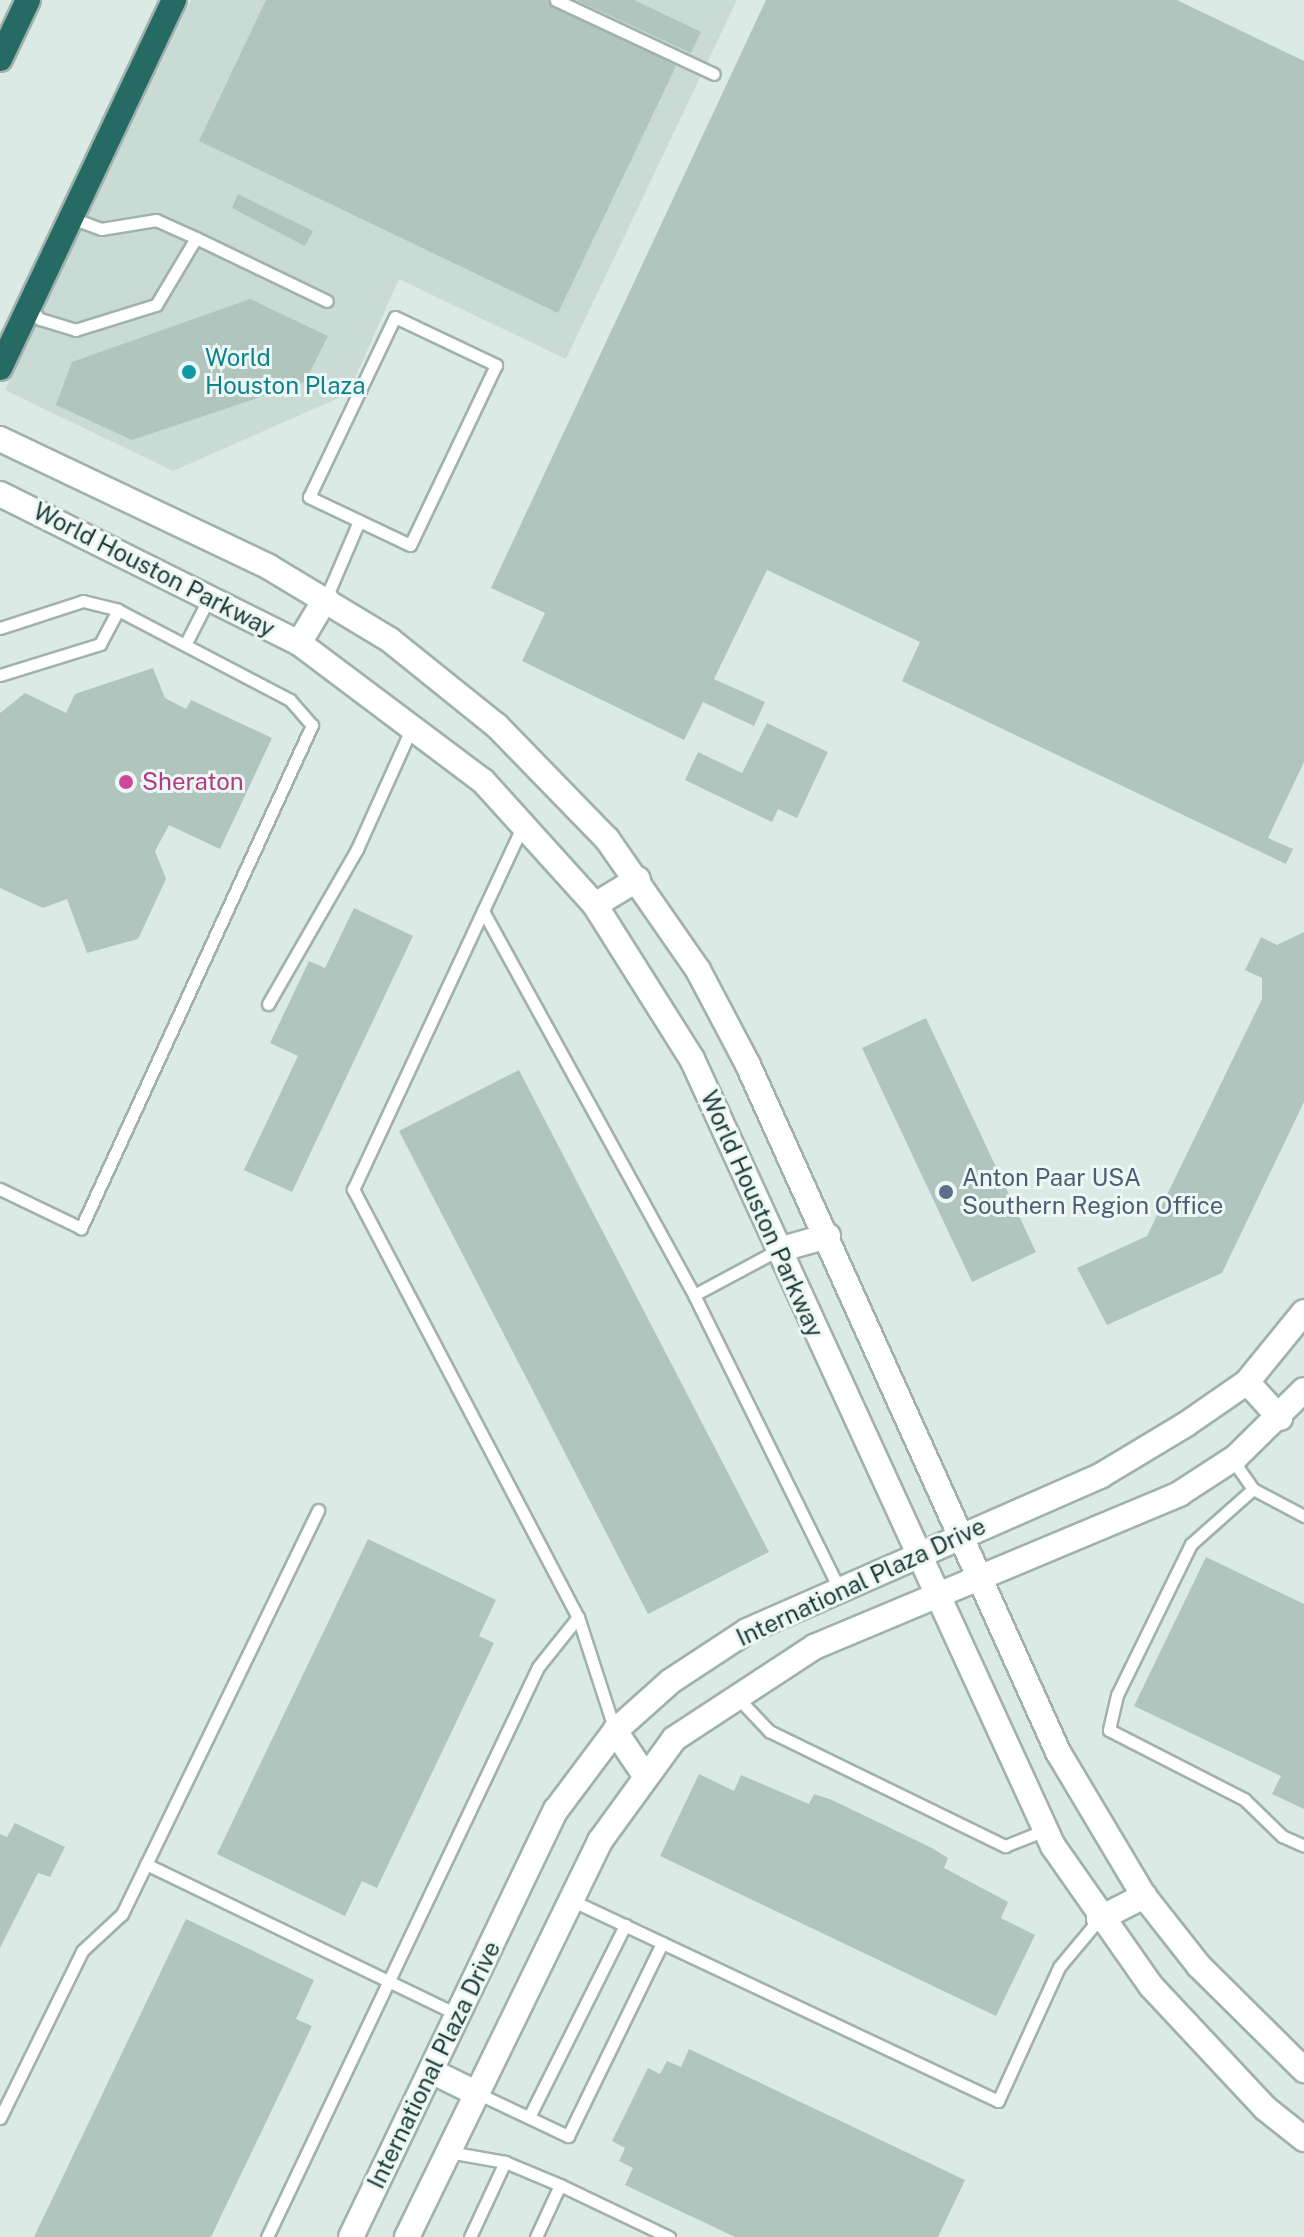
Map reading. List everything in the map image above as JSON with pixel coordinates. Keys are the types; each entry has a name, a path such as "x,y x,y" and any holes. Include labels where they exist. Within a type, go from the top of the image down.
{"highway":[{"path":"0,59 28,0"},
{"path":"0,368 174,0"},
{"path":"0,333 29,307"}],"street":[{"name":"World Houston Parkway","path":"0,439 326,598 497,726 551,776 638,879 716,1005 828,1236 1058,1752 1144,1896 1199,1966 1304,2070"},
{"name":"World Houston Parkway","path":"0,494 211,594 299,643 414,723 525,821 595,905 685,1046 914,1552 1045,1830 1099,1919 1199,2041 1304,2139"},
{"path":"299,643 326,598"},
{"path":"595,905 638,879"},
{"path":"778,1250 828,1236"},
{"name":"International Plaza Drive","path":"351,2237 556,1810 615,1731 671,1681 747,1631 958,1532 1100,1476 1247,1382 1304,1312"},
{"path":"1247,1382 1280,1418"},
{"name":"International Plaza Drive","path":"407,2237 571,1900 644,1774 674,1739 735,1694 814,1647 980,1581 1179,1494 1232,1459 1280,1418 1304,1390"},
{"path":"615,1731 644,1774"},
{"path":"1099,1919 1144,1896"},
{"path":"431,2071 476,2093"}],"lane":[{"path":"556,0 714,74"},
{"path":"71,217 101,229 156,220 327,301"},
{"path":"29,307 40,319 75,330 156,305 196,238"},
{"path":"395,317 496,365 410,545 359,521 309,497 395,317"},
{"path":"326,598 359,521"},
{"path":"187,641 211,594"},
{"path":"0,628 83,601 118,610 187,641 290,700 312,725 81,1228 0,1189"},
{"path":"0,675 100,644 118,610"},
{"path":"268,1004 357,849 414,723"},
{"path":"525,821 353,1189 578,1617 615,1731"},
{"path":"483,911 694,1295 838,1587"},
{"path":"694,1295 778,1250"},
{"path":"1232,1459 1253,1489 1304,1516"},
{"path":"1253,1489 1191,1544 1117,1695 1109,1730 1244,1799 1282,1836 1304,1846"},
{"path":"0,2118 82,1951 122,1914 318,1510"},
{"path":"267,2237 538,1667 578,1617"},
{"path":"735,1694 769,1731 1005,1846 1045,1830"},
{"path":"146,1864 458,2015"},
{"path":"571,1900 998,2101 1059,1967 1099,1919"},
{"path":"529,2117 625,1925"},
{"path":"476,2093 562,2135 573,2131 662,1943"},
{"path":"448,2152 505,2162 669,2237"},
{"path":"470,2237 505,2162"},
{"path":"536,2237 560,2185"}],"shaded area":[{"path":"191,0 737,0 566,359 399,279 348,394 173,471 5,390"}],"building":[{"path":"266,0 548,0 676,66 558,313 199,141"},
{"path":"576,0 634,0 701,32 691,53"},
{"path":"766,0 1177,0 1304,61 1304,762 1268,838 1293,849 1286,864 902,681 920,642 767,570 714,679 765,702 754,726 703,702 684,740 522,661 545,613 491,588"},
{"path":"238,194 313,231 305,246 232,208"},
{"name":"World Houston Plaza","path":"250,299 328,336 305,382 132,440 56,405 72,362"},
{"name":"Sheraton","path":"153,668 165,698 186,709 191,700 272,738 220,849 169,825 155,851 166,879 138,939 87,953 67,899 43,908 0,888 0,713 25,693 66,713 75,694"},
{"path":"767,723 828,752 797,818 778,809 772,822 685,780 698,752 742,773"},
{"path":"354,908 413,936 292,1192 244,1170 298,1056 270,1043 309,961 325,968"},
{"path":"1304,932 1304,1102 1222,1273 1107,1325 1077,1268 1147,1236 1262,999 1262,978 1245,970 1261,937 1277,945"},
{"path":"926,1018 1036,1252 972,1282 862,1048"},
{"path":"519,1070 769,1552 648,1614 399,1131"},
{"path":"368,1539 496,1600 479,1636 494,1643 377,1888 362,1881 345,1916 217,1854"},
{"path":"1206,1557 1304,1604 1304,1809 1272,1794 1281,1776 1134,1706"},
{"path":"699,1774 734,1791 741,1775 809,1804 814,1794 832,1800 932,1848 948,1858 944,1868 1008,1902 1001,1918 1035,1935 996,2016 660,1856"},
{"path":"15,1823 65,1847 50,1877 38,1873 0,1948 0,1834 7,1837"},
{"path":"186,1919 314,1980 296,2019 312,2026 211,2237 34,2237"},
{"path":"689,2049 965,2180 938,2237 735,2237 625,2185 633,2168 619,2161 625,2148 612,2141 648,2068 660,2074 667,2061 681,2067"}],"place":[{"name":"World Houston Plaza","path":"189,372"},
{"name":"Sheraton","path":"126,782"},
{"name":"Anton Paar USA Southern Region Office","path":"946,1192"}]}
